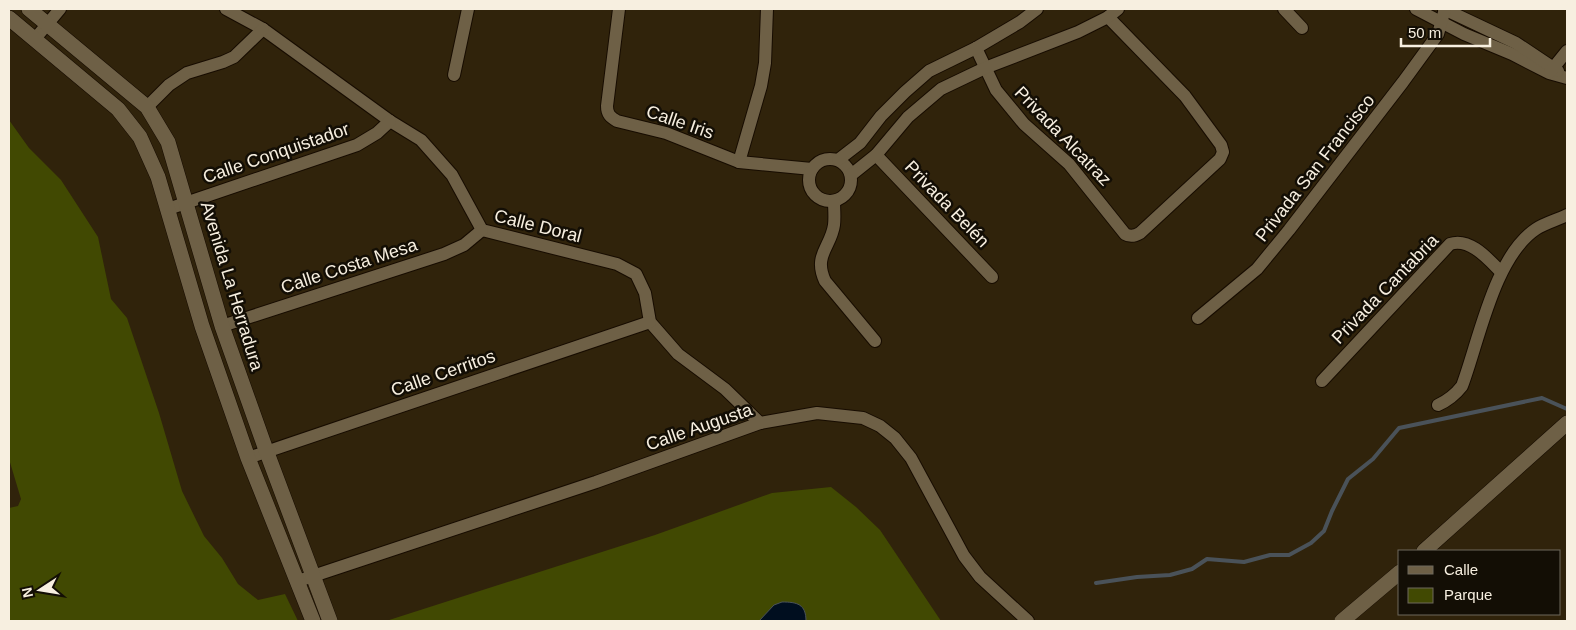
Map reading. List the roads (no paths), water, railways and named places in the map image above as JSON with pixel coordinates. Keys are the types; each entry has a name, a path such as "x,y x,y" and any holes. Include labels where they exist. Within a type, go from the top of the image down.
{"street":[{"name":"Avenida La Herradura","path":"29,9 147,107 168,142 222,326 330,621"},
{"path":"34,40 60,9"},
{"name":"Calle Doral","path":"226,9 263,29 390,121 421,140 452,175 482,230 628,268 641,281 650,322"},
{"path":"454,75 468,9"},
{"name":"Calle Iris","path":"619,9 607,106 610,117 617,121 666,133 739,162 812,169"},
{"path":"739,162 762,86 765,63 767,9"},
{"path":"838,160 860,142 881,116 930,71 976,48 1020,22 1037,9"},
{"path":"1284,9 1302,28"},
{"path":"1445,9 1516,43 1559,73"},
{"name":"Privada San Francisco","path":"1198,318 1257,269 1289,230 1438,34 1445,9"},
{"path":"1419,10 1441,23 1559,73"},
{"path":"851,176 876,155 908,117 942,89 985,68 1078,32 1113,13"},
{"name":"Privada Alcatraz","path":"976,48 996,90 1024,124 1070,164 1125,234 1128,236 1137,235 1220,159 1223,152 1221,146 1185,96 1113,13"},
{"path":"9,18 118,109 140,137 168,209 202,326 248,458 313,621"},
{"path":"147,107 169,85 187,73 234,57 263,29"},
{"path":"1559,73 1567,51"},
{"name":"Calle Conquistador","path":"168,209 357,145 378,133 390,121"},
{"name":"Privada Belén","path":"876,155 992,277"},
{"path":"830,158 838,160 844,163 851,176 850,189 841,199 834,201 821,200 811,191 809,176 816,163 830,158"},
{"path":"834,201 834,226 821,257 822,273 825,281 875,341"},
{"path":"1438,405 1448,401 1462,386 1501,272 1512,254 1537,229 1567,215"},
{"name":"Calle Costa Mesa","path":"222,326 444,254 464,245 482,230"},
{"name":"Privada Cantabria","path":"1322,381 1450,244 1459,242 1472,247 1501,272"},
{"path":"650,322 678,354 725,389 760,423"},
{"name":"Calle Cerritos","path":"248,458 266,450 650,322"},
{"name":"Calle Augusta","path":"298,581 596,482 760,423 817,412 863,418 880,426 895,438 911,458 964,556 980,577 1028,621"},
{"path":"1425,550 1567,424"},
{"path":"1342,621 1398,574"}],"water":[{"path":"782,602 800,605 806,615 806,621 759,621 774,605"}],"waterway":[{"path":"1096,583 1137,577 1170,575 1192,569 1207,559 1244,562 1270,555 1289,555 1311,543 1324,531 1348,479 1373,459 1399,428 1542,398 1567,409"}]}
